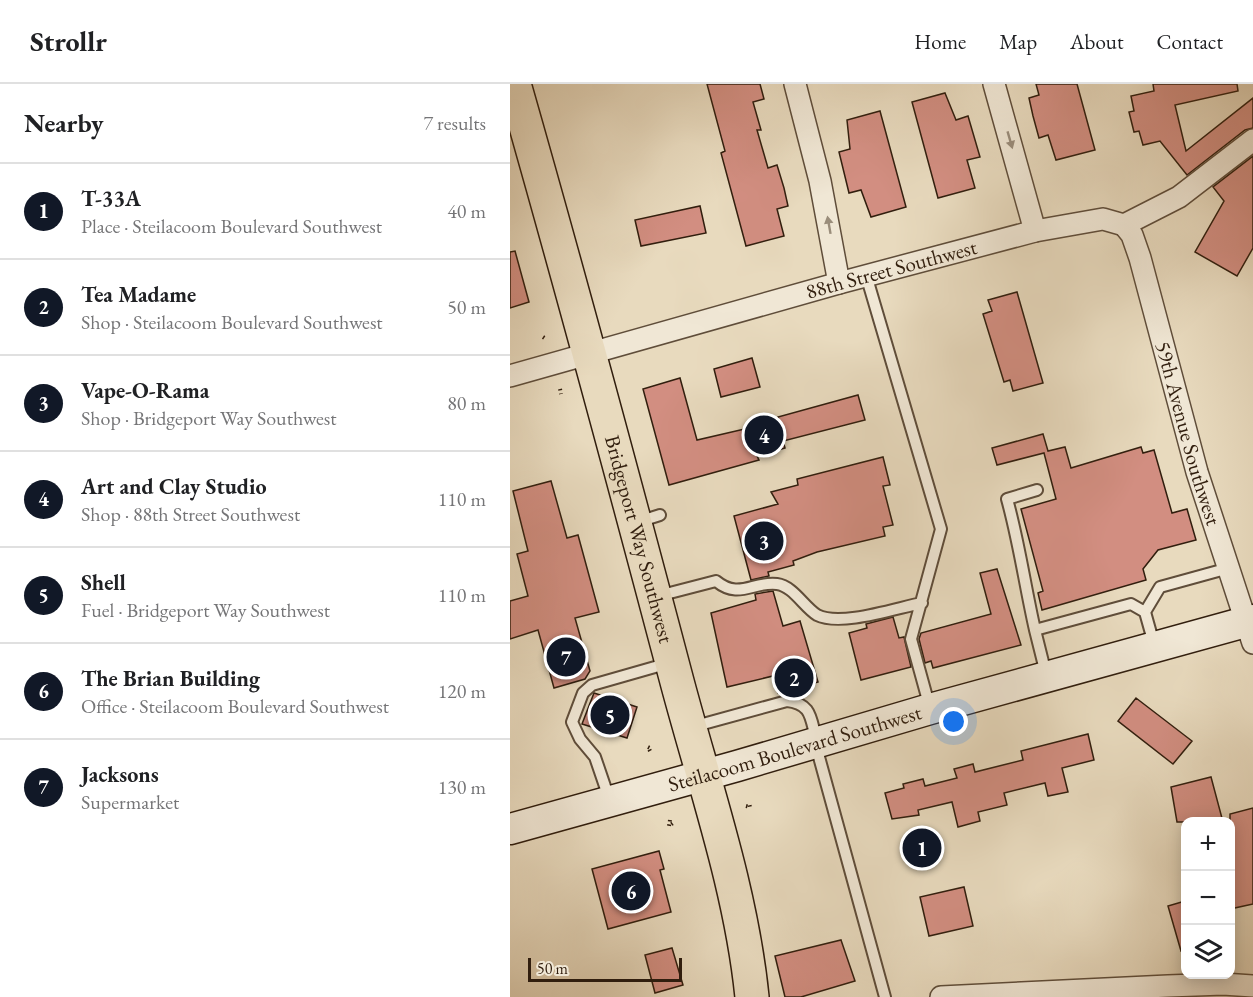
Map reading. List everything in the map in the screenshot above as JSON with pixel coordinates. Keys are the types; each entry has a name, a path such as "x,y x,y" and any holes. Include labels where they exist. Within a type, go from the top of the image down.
{"main road":[{"name":"Bridgeport Way Southwest","path":"514,84 591,354 648,519 654,597 701,776 723,848 743,931 752,997"},
{"name":"Steilacoom Boulevard Southwest","path":"510,829 1047,677 1156,648 1251,628"}],"street":[{"path":"795,84 822,190 839,283"},
{"path":"994,84 1035,231"},
{"path":"1124,225 1179,197 1253,140"},
{"name":"88th Street Southwest","path":"510,376 866,275 1035,231 1103,219 1117,221 1124,225"},
{"name":"59th Avenue Southwest","path":"1124,225 1132,235 1140,258 1197,472 1251,628"},
{"path":"941,997 1179,986 1253,986"}],"lane":[{"path":"866,275 941,530 911,639 930,709"},
{"path":"1037,489 1007,499 1020,548 1021,573 1047,677"},
{"path":"1145,612 1160,587 1229,568"},
{"path":"654,597 716,581 725,589 746,590 777,584 787,588 818,615 831,619 860,616 922,603"},
{"path":"1035,630 1131,604 1145,612 1156,648"},
{"path":"610,801 595,757 574,730 573,722 583,693 592,685 672,662"},
{"path":"689,728 787,701 802,703 808,709 885,997"}],"path":[{"path":"560,389 561,394"}],"building":[{"path":"707,84 760,84 764,99 753,102 761,130 757,130 768,168 777,165 784,188 788,206 777,209 784,236 746,246 721,153 725,151"},
{"path":"1036,84 1077,84 1095,150 1056,160 1048,135 1039,138 1033,116 1029,98 1039,95"},
{"path":"1153,84 1237,84 1238,91 1175,105 1186,151 1253,98 1253,128 1245,130 1187,175 1160,141 1143,145 1139,131 1134,132 1129,112 1134,111 1131,96 1154,91"},
{"path":"945,93 956,120 968,116 980,157 967,160 975,188 938,198 912,102"},
{"path":"880,111 906,207 871,217 861,190 849,193 839,152 850,149 847,120"},
{"path":"1253,156 1253,248 1237,276 1195,252 1224,201 1213,187"},
{"path":"700,206 706,233 641,246 635,220"},
{"path":"515,251 529,302 510,308 510,252"},
{"path":"1017,292 1043,383 1013,391 1010,380 1004,382 983,314 992,311 988,300"},
{"path":"752,358 760,387 721,397 714,369"},
{"path":"680,378 697,440 779,421 778,417 858,395 865,420 783,441 785,448 757,456 759,460 669,485 643,389"},
{"path":"1043,434 1048,451 1065,447 1071,468 1141,447 1143,453 1154,450 1172,513 1187,509 1196,540 1158,550 1143,569 1146,580 1042,610 1038,593 1043,591 1021,509 1056,499 1044,453 997,465 992,448"},
{"path":"883,457 890,485 883,486 893,525 883,527 885,536 817,552 793,561 794,565 768,572 769,576 751,580 734,516 778,504 771,492 798,485 797,479"},
{"path":"551,481 567,538 578,535 599,612 575,618 590,671 585,679 554,688 538,630 510,639 510,601 528,596 517,554 528,551 513,491"},
{"path":"997,569 1021,645 933,668 931,661 925,663 919,639 921,633 991,614 980,573"},
{"path":"773,591 783,626 800,621 818,682 778,693 773,676 727,687 711,613 756,600 755,594"},
{"path":"893,617 899,638 904,637 911,667 861,680 849,633 867,628 866,624"},
{"path":"594,693 637,707 627,738 582,724"},
{"path":"1136,698 1192,741 1173,764 1118,721"},
{"path":"1088,734 1094,760 1062,768 1068,792 1048,796 1045,783 1004,793 1007,805 978,812 980,821 958,827 952,802 918,810 919,815 892,819 885,793 904,788 903,784 923,779 925,786 957,778 954,769 973,764 975,772 1023,760 1021,751"},
{"path":"1211,777 1222,817 1181,817 1181,822 1177,822 1171,787"},
{"path":"1253,808 1253,904 1235,908 1235,817 1230,817 1230,814"},
{"path":"659,851 664,869 660,870 671,912 608,929 592,869"},
{"path":"964,887 973,926 929,936 920,897"},
{"path":"1181,902 1181,951 1168,906"},
{"path":"841,940 855,981 801,997 785,997 775,956"},
{"path":"672,948 683,985 655,993 645,955"}],"place":[{"name":"Art and Clay Studio","path":"764,435"},
{"name":"Vape-O-Rama","path":"764,541"},
{"name":"Jacksons","path":"566,657"},
{"name":"Tea Madame","path":"794,678"},
{"name":"Shell","path":"610,715"},
{"name":"T-33A","path":"922,848"},
{"name":"The Brian Building","path":"631,891"}]}
